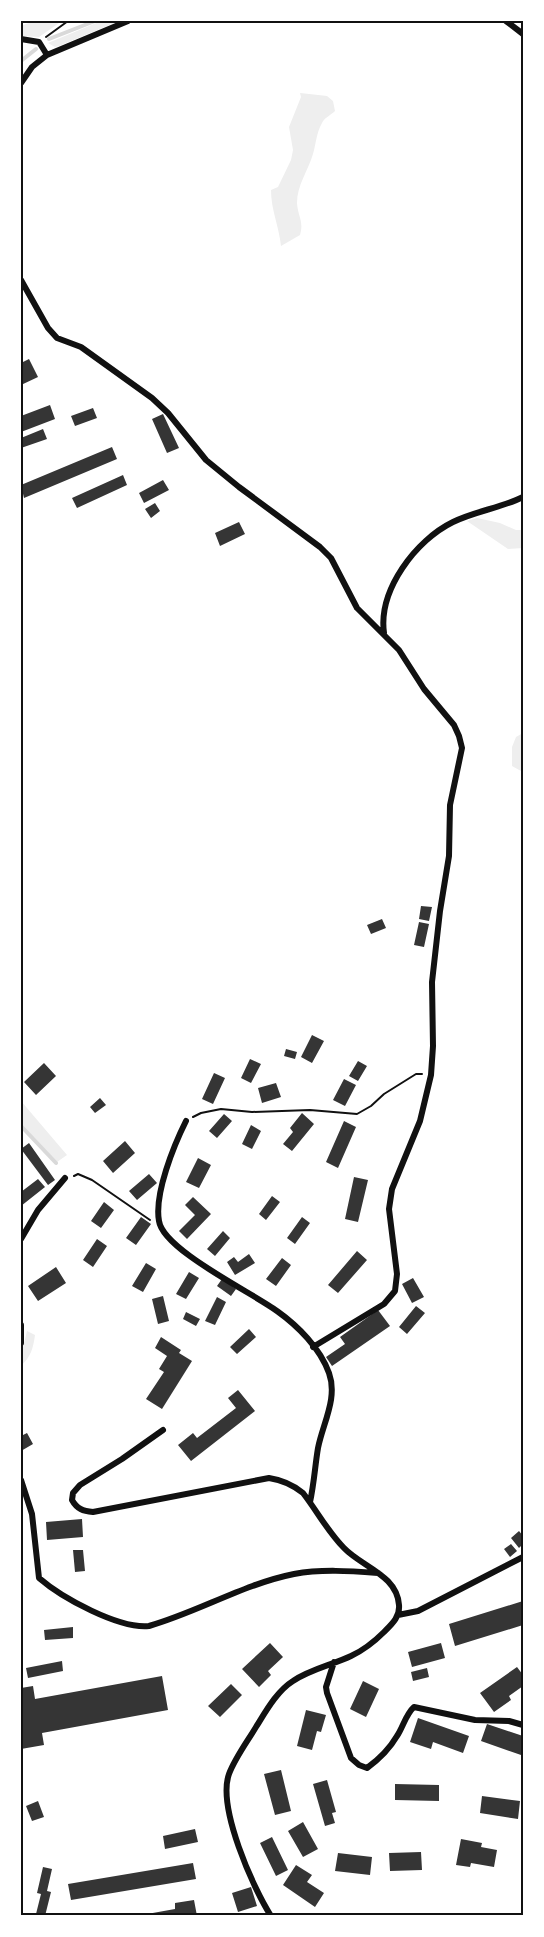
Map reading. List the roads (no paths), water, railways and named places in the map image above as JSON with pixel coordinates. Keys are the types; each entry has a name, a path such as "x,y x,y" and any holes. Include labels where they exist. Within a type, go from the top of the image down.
{"street":[{"path":"21,83 32,67 47,55 128,21"},
{"path":"506,21 523,34"},
{"path":"21,39 39,42 47,55"},
{"path":"21,280 48,328 57,338 81,346 152,398 168,413 206,460 320,547 331,558 357,608 399,650 424,689 454,725 459,736 462,748 450,805 449,856 432,982 431,1075 420,1120 392,1189 389,1209 397,1274 395,1290 384,1304 314,1347"},
{"path":"384,633 384,607 389,591 418,549 436,532 454,521 523,497"},
{"path":"186,1121 174,1145 164,1183 159,1222 164,1233 206,1267 276,1310 306,1336 329,1372 332,1389 331,1402 319,1444 310,1502"},
{"path":"21,1239 38,1210 65,1179"},
{"path":"21,1325 21,1343"},
{"path":"163,1430 80,1485 73,1492 72,1500 75,1507 93,1512 269,1478 281,1480 294,1486 310,1502 344,1549 392,1585 399,1605 398,1615 392,1624 364,1649 292,1681 282,1690 257,1724 229,1774 226,1789 232,1824 253,1883 271,1916"},
{"path":"21,1480 28,1497 34,1525 39,1578 48,1586 110,1620 123,1624 137,1627 149,1626 294,1574 378,1573"},
{"path":"398,1615 418,1611 523,1557"},
{"path":"334,1662 326,1687 327,1693 351,1758 367,1768 394,1741 414,1707 475,1720 509,1721 523,1725"}],"waterway":[{"path":"49,39 95,21"},
{"path":"21,61 36,49"},
{"path":"21,1126 56,1163"}]}
